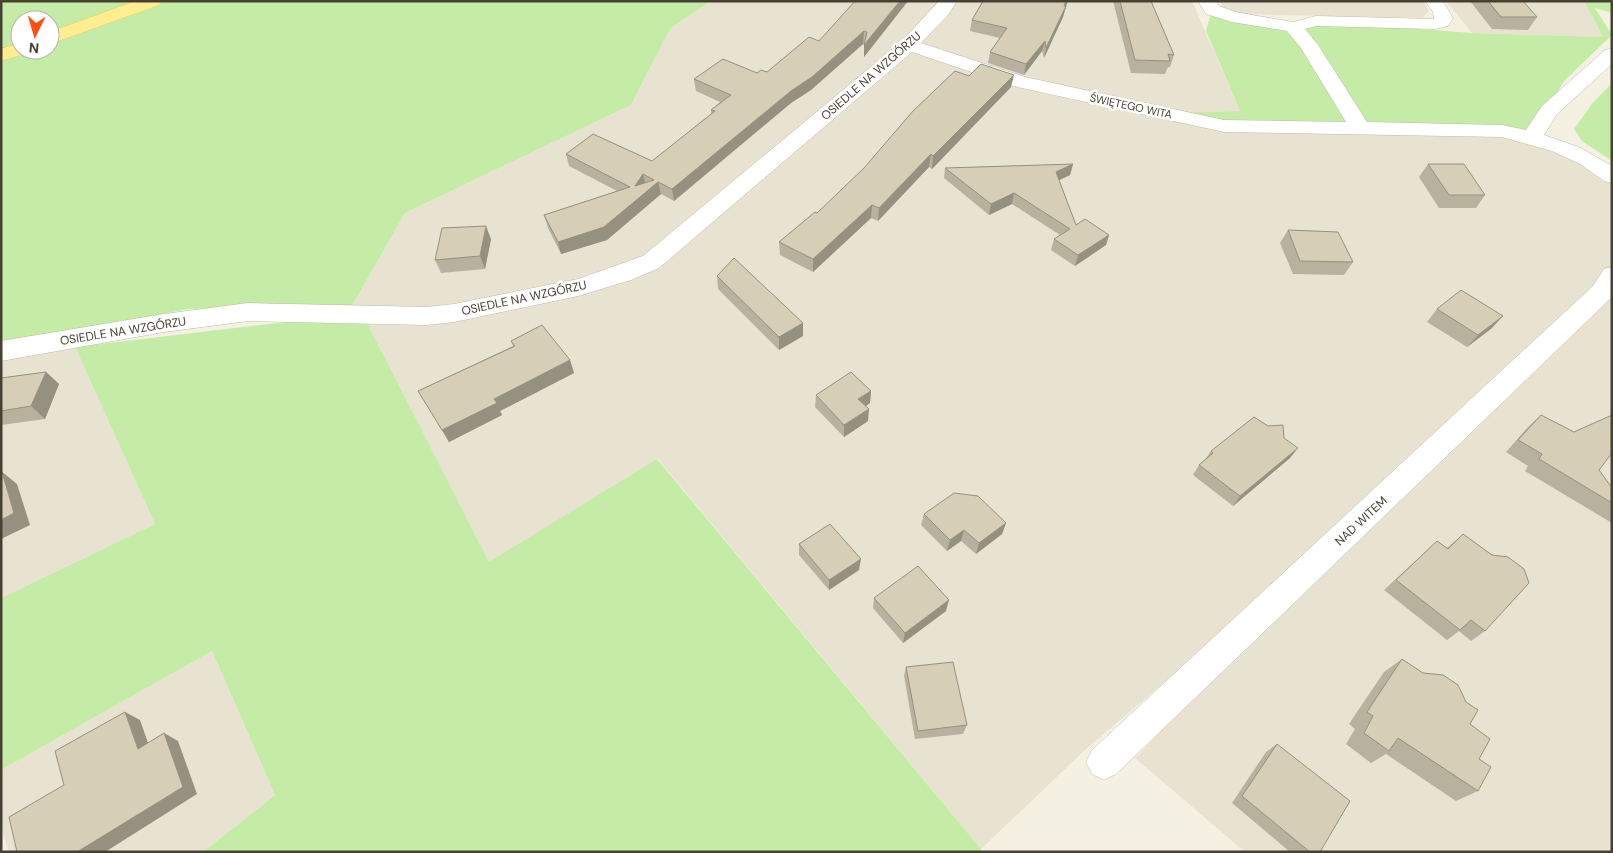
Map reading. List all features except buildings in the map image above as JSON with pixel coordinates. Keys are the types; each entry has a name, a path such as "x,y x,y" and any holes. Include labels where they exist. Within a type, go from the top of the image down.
{"main road":[{"path":"60,34 153,1"}],"street":[{"name":"OSIEDLE NA WZGÓRZU","path":"1,351 164,323 248,312 427,316 464,312 582,287 629,272 651,262 909,45 942,12 948,1"},
{"path":"1207,1 1212,10 1232,18 1293,27 1316,21 1435,24 1442,22 1444,18 1442,11 1434,1"},
{"path":"1293,27 1309,45 1360,128"},
{"name":"ŚWIĘTEGO WITA","path":"909,45 1020,82 1224,126 1502,131 1533,136 1598,165 1612,176"},
{"path":"1533,136 1549,110 1612,54"},
{"name":"NAD WITEM","path":"1104,762 1602,292 1612,275"}],"shaded area":[{"path":"711,1 1192,1 1240,111 1167,113 1533,136 1612,176 1612,852 1245,852 1135,758 1419,465 1085,750 981,849 658,459 489,563 362,313 352,306 405,213 631,105 670,29"},
{"path":"1219,1 1423,1 1429,11 1422,18 1236,14 1222,7"},
{"path":"1446,1 1584,1 1603,37 1472,33"},
{"path":"75,347 155,524 1,598 1,361"},
{"path":"212,651 275,795 203,852 9,852 1,827 1,770"}],"green space":[{"path":"1,1 711,1 670,29 631,105 405,213 352,306 189,309 1,344"},
{"path":"1584,1 1612,1 1612,13 1595,8 1612,35 1564,81 1533,136 1224,126 1164,113 1240,111 1206,31 1212,10 1293,27 1316,21 1472,33 1603,37"},
{"path":"1612,83 1612,161 1582,141 1574,129 1592,104"},
{"path":"362,313 489,562 657,459 981,849 981,852 203,852 275,795 212,651 1,770 1,598 155,524 75,347"}]}
